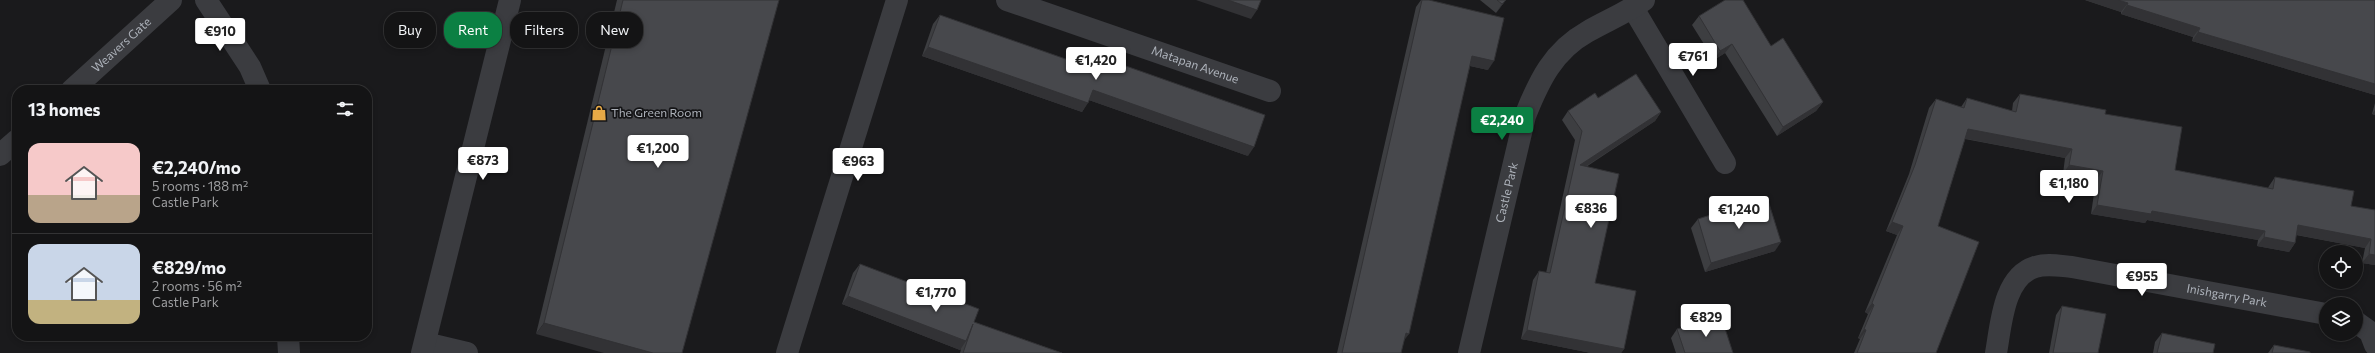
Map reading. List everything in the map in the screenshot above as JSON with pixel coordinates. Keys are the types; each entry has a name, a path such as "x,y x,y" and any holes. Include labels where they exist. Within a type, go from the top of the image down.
{"street":[{"name":"Weavers Gate","path":"78,85 171,0"},
{"path":"206,0 250,66 258,85"},
{"path":"467,353 424,348 510,0"},
{"path":"787,353 897,0"},
{"name":"Matapan Avenue","path":"1007,0 1270,91"},
{"name":"Castle Park","path":"1469,353 1525,116 1536,88 1550,64 1572,42 1638,4 1725,163"},
{"path":"0,155 12,144"},
{"name":"Inishgarry Park","path":"1996,353 2007,300 2014,284 2029,270 2047,265 2072,267 2319,313"},
{"path":"2363,327 2370,332 2375,344"},
{"path":"288,341 289,353"}],"building":[{"path":"623,0 779,0 682,353 653,353 544,323 611,48 643,48 643,12 620,12"},
{"path":"1228,0 1261,0 1257,10"},
{"path":"1422,0 1429,0 1504,18 1494,61 1472,56 1409,334 1406,333 1401,353 1342,353"},
{"path":"1497,0 1506,0 1502,4"},
{"path":"1725,0 1743,0 1771,46 1783,38 1823,102 1783,127 1732,44 1720,51 1699,16"},
{"path":"2118,0 2375,0 2375,84 2198,32 2200,28 2127,5 2128,3"},
{"path":"940,15 1100,71 1106,59 1265,115 1254,147 1093,90 1088,103 928,47"},
{"path":"1636,74 1661,112 1580,165 1619,174 1595,283 1636,291 1624,349 1527,330 1539,271 1550,273 1582,131 1568,111 1595,93 1598,98"},
{"path":"2020,94 2106,110 2105,114 2182,127 2175,170 2273,189 2275,177 2354,191 2351,206 2375,210 2375,255 2369,254 2371,239 2298,225 2295,243 2264,237 2265,231 2152,211 2151,214 2097,205 2103,171 2069,165 2072,149 1968,129 1938,226 1979,242 1936,353 1857,353 1866,330 1864,329 1874,305 1872,303 1903,226 1892,222 1915,165 1936,99 1964,108 1967,98 2016,112"},
{"path":"1767,197 1781,242 1711,263 1698,219"},
{"path":"860,264 979,309 974,322 1062,353 963,353 973,324 966,341 848,296"},
{"path":"2062,306 2106,314 2098,353 2053,353"},
{"path":"1721,316 1733,353 1685,353 1677,329"},
{"path":"2162,333 2215,344 2213,353 2157,353"},
{"path":"2274,345 2310,352 2310,353 2272,353"}],"place":[{"name":"The Green Room","path":"599,113"}]}
